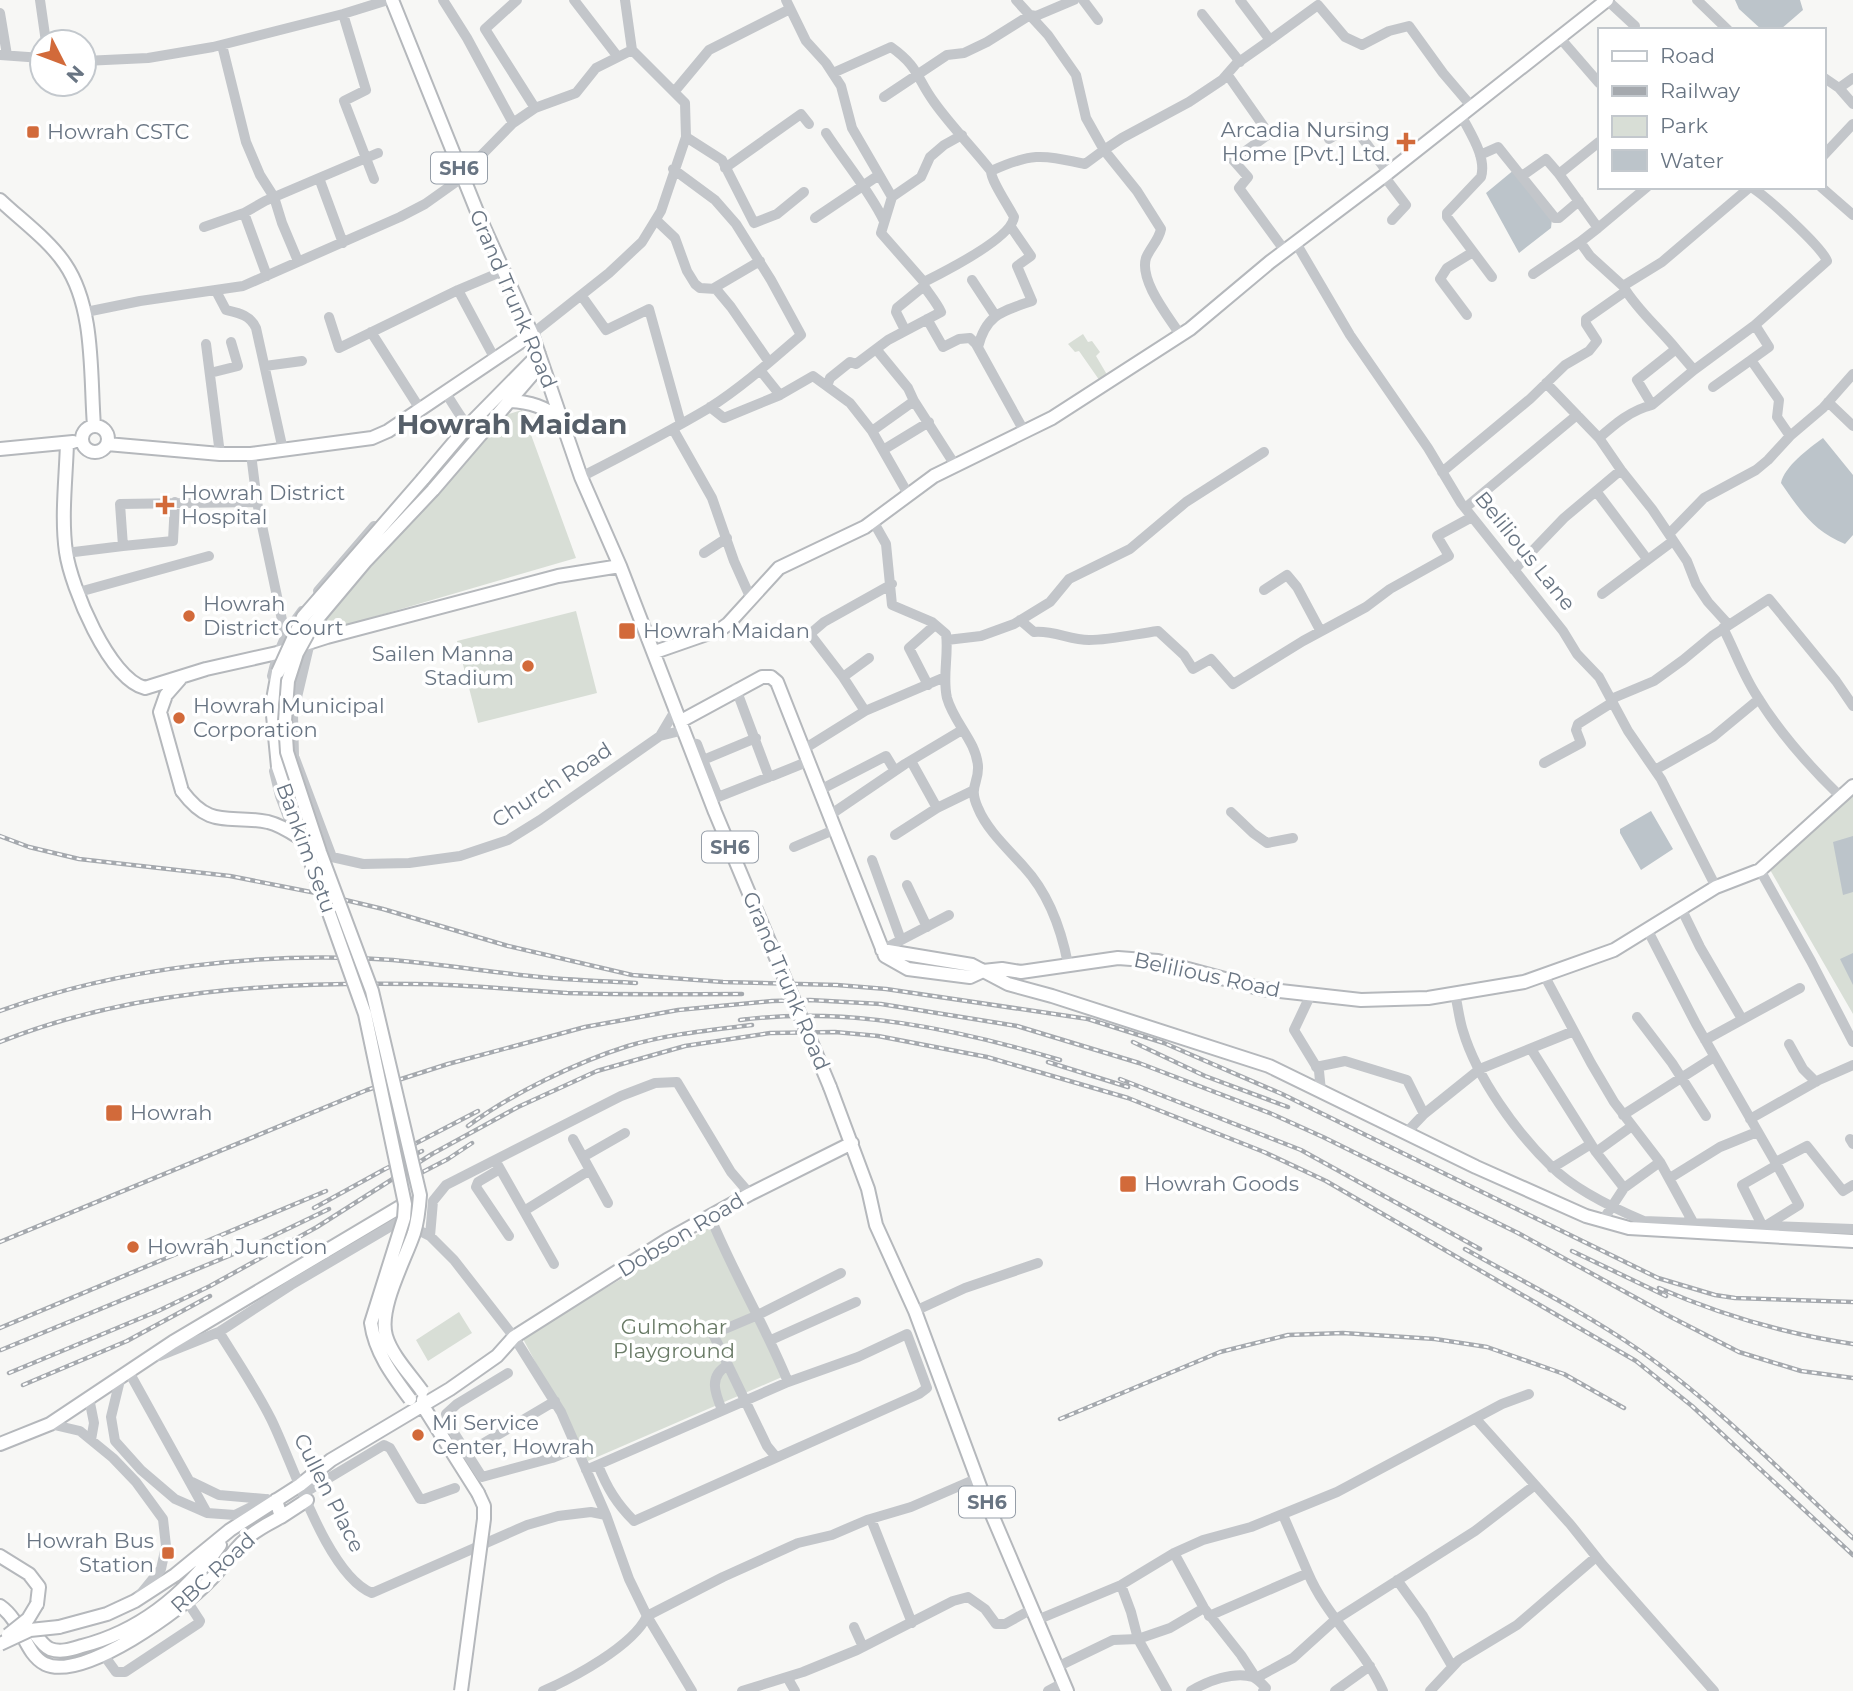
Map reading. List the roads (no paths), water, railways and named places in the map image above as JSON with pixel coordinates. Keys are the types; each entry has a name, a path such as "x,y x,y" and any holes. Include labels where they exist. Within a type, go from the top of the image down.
{"main road":[{"name":"Grand Trunk Road","path":"390,0 462,176 532,334 581,477 620,566 689,743 830,1087 868,1189 876,1225 915,1311 978,1478 1065,1687"},
{"path":"655,652 721,629 779,568 864,527 955,464 1052,418 1181,336 1607,0"},
{"path":"0,200 65,263 79,291 86,312 94,426"},
{"path":"107,444 220,454 251,454 372,438 388,431 532,334"},
{"name":"Bankim Setu","path":"423,1406 422,1391 397,1358 385,1329 386,1311 419,1214 420,1195 372,990 320,852 287,752 285,721 288,681 297,653 313,624 510,401 540,359"},
{"name":"Bankim Setu","path":"423,1406 410,1399 388,1370 374,1340 371,1323 404,1218 405,1203 365,1014 278,767 272,705 278,672 303,617 467,427 540,359"},
{"path":"510,401 544,407 562,420"},
{"path":"94,426 105,431 107,444 101,451 93,453 85,449 81,441 83,433 94,426"},
{"path":"0,449 81,441"},
{"path":"66,443 66,553 89,622 119,670 135,685 145,688 206,669 277,653 558,576 620,566"},
{"path":"680,720 762,677 771,677 777,682 883,950"},
{"path":"160,712 166,695 180,678"},
{"path":"145,688 160,712 182,791 191,803 206,815 270,822 303,840"},
{"name":"Belilious Road","path":"883,950 885,956 908,969 970,977 983,971 1002,969 1021,972 1118,958 1158,961 1262,989 1361,1000 1428,998 1524,982 1614,950 1716,887 1760,870 1853,786"},
{"path":"983,971 1008,984 1269,1066 1476,1167 1586,1216 1629,1227 1696,1227 1853,1241"},
{"name":"Dobson Road","path":"304,1493 331,1460 423,1406 497,1356 514,1337 667,1240 750,1194 852,1143"},
{"path":"0,1444 50,1424 173,1342 405,1203"},
{"path":"423,1406 478,1493 484,1507 461,1691"},
{"path":"0,1643 30,1630 59,1627 107,1614 135,1601 175,1575 272,1500 304,1493"},
{"name":"RBC Road","path":"0,1606 19,1625 33,1653 42,1662 54,1668 70,1667 103,1654 145,1631 187,1601 212,1579 242,1542 281,1517 304,1493"},
{"path":"272,1500 281,1517"},
{"name":"RBC Road","path":"0,1597 16,1610 46,1646 54,1650 68,1650 106,1640 132,1627 181,1591 200,1573 230,1531"},
{"path":"0,1643 28,1619 37,1604 39,1587 29,1574 2,1562"}],"street":[{"path":"40,0 44,28"},
{"path":"98,60 148,58 222,45 390,0"},
{"path":"443,0 513,123"},
{"path":"517,0 485,29 535,108"},
{"path":"574,0 618,57"},
{"path":"532,334 609,273 642,242 661,211 685,137 685,103 632,50 625,0"},
{"path":"1016,0 1048,35 1076,75 1086,118 1104,150 1137,191 1161,229 1146,259 1145,277 1181,336"},
{"path":"884,97 947,55 964,53 988,42 1030,15 1035,16 1074,0"},
{"path":"1083,0 1098,20"},
{"path":"1240,0 1270,40"},
{"path":"1607,0 1635,26"},
{"path":"1697,0 1726,28"},
{"path":"674,92 709,50 788,4 806,41 827,63 841,86 852,128 892,197"},
{"path":"991,171 1021,157 1048,156 1085,164 1122,138 1189,102 1318,5 1345,37 1362,45 1389,31 1409,26 1472,107"},
{"path":"0,13 4,55 28,57"},
{"path":"343,14 366,90 344,101 374,179"},
{"path":"1202,14 1240,62"},
{"path":"1560,37 1598,82"},
{"path":"222,45 246,142 274,197 298,261"},
{"path":"833,73 891,47 908,59 934,102 991,171 991,178 1014,217 1011,228 962,263 924,284 897,308 896,312 905,330"},
{"path":"86,312 243,286 425,204 462,176 513,123 535,108 576,93 596,68 632,50"},
{"name":"Belilious Lane","path":"1227,74 1269,134 1233,159 1248,177 1239,188 1291,247 1465,508 1563,631 1577,654 1599,677 1628,731 1655,770 1716,887"},
{"path":"1825,78 1839,88 1853,104"},
{"path":"1839,88 1853,78"},
{"path":"725,168 802,114 809,124"},
{"path":"1461,115 1480,155 1483,169 1481,177 1447,217 1492,277"},
{"path":"1825,154 1853,124"},
{"path":"1329,139 1350,127 1355,128 1406,205 1392,220"},
{"path":"826,133 874,201 884,221"},
{"path":"827,386 830,379 850,362 856,364 905,330 941,312 924,284 881,233 892,197 920,177 930,157 962,135"},
{"path":"685,137 722,160 754,223 777,214 804,192"},
{"path":"1559,174 1598,143"},
{"path":"1480,155 1498,147 1555,218 1559,218 1579,201"},
{"path":"204,227 244,213 274,197 378,153"},
{"path":"1522,176 1546,159 1598,228"},
{"path":"581,477 710,407 802,335 736,224 715,200 673,169"},
{"path":"815,218 879,175"},
{"path":"319,178 343,243"},
{"path":"1533,274 1580,242 1645,189"},
{"path":"1442,472 1479,444 1565,365 1596,345 1597,340 1586,324 1586,319 1662,262 1749,189"},
{"path":"1599,438 1616,423 1641,408 1652,405 1755,325 1827,261 1818,248 1767,197 1754,189"},
{"path":"1823,189 1853,215"},
{"path":"244,213 267,276"},
{"path":"656,220 675,238 687,271 695,285 702,289 714,288 760,261"},
{"path":"978,347 981,335 995,315 1032,301 1017,266 1031,256 1011,228"},
{"path":"1580,242 1590,256 1625,289 1694,370"},
{"path":"1467,315 1440,279 1447,268 1473,252"},
{"path":"329,317 339,348 503,271"},
{"path":"972,280 995,315"},
{"path":"714,288 731,307 769,362"},
{"path":"458,290 495,359"},
{"path":"216,291 226,310 252,320 259,335 283,450"},
{"path":"581,295 605,329 649,309 677,426 712,498 734,561 751,598"},
{"path":"927,319 943,347 959,339 970,338 978,347 1024,431"},
{"path":"1713,387 1769,347 1755,325"},
{"path":"372,332 420,409"},
{"path":"210,373 238,366 231,342"},
{"path":"206,344 220,454"},
{"path":"876,349 908,388 955,464"},
{"path":"1652,405 1637,380 1676,349"},
{"path":"1751,360 1779,400 1777,417 1790,436"},
{"path":"265,366 302,361"},
{"path":"760,370 780,395"},
{"path":"1602,594 1671,537 1704,498 1762,465 1828,402 1853,374"},
{"path":"710,407 724,418 780,395 813,376 850,403 872,431 908,494"},
{"path":"1546,383 1599,438 1671,537 1687,561 1696,584 1726,626 1738,664 1759,699 1810,766 1841,797"},
{"path":"445,392 460,414 461,420 478,436"},
{"path":"872,431 914,401"},
{"path":"1828,402 1852,421"},
{"path":"1465,508 1577,415"},
{"path":"883,450 929,422"},
{"path":"947,640 981,636 1020,620 1050,602 1069,579 1130,549 1186,502 1264,452"},
{"path":"251,454 257,502 285,634"},
{"path":"277,653 285,634 325,582 427,466 440,458"},
{"path":"1514,570 1564,518 1621,470"},
{"path":"1596,491 1647,559"},
{"path":"66,553 173,541 175,502"},
{"path":"123,546 120,503 257,502"},
{"path":"1020,620 1034,632 1048,630 1063,636 1088,640 1157,631 1184,655 1193,669 1211,659 1233,684 1320,630 1366,607 1390,589 1449,556 1437,536 1472,517"},
{"path":"873,521 886,544 892,605 935,625 946,634 947,698 962,730 974,747 978,769 972,791 979,810 1025,868 1055,912 1068,964"},
{"path":"704,553 727,538"},
{"path":"79,592 209,556"},
{"path":"1264,590 1287,575 1297,587 1320,630"},
{"path":"865,711 810,634 824,622 892,584"},
{"path":"1544,763 1581,743 1576,730 1578,724 1612,700 1654,681 1726,626 1769,599 1853,706"},
{"path":"928,685 909,648 935,625"},
{"path":"285,634 310,642 293,714 295,756 332,857"},
{"name":"Church Road","path":"277,653 269,694 270,753 279,796 305,858 332,857 362,864 409,863 460,856 508,839 540,820 660,736"},
{"path":"843,677 869,658"},
{"path":"772,776 807,755 865,711 945,677"},
{"path":"689,743 697,744 716,796 721,797 769,777 736,689"},
{"path":"1655,770 1713,737 1759,699"},
{"path":"660,736 680,720"},
{"path":"660,736 680,720"},
{"path":"830,815 962,730"},
{"path":"702,760 756,738"},
{"path":"820,790 886,757 895,771"},
{"path":"911,761 937,807"},
{"path":"895,835 937,807 972,791"},
{"path":"1231,812 1252,833 1267,843 1293,838"},
{"path":"794,847 836,829"},
{"path":"872,860 901,940"},
{"path":"1760,870 1853,1042"},
{"path":"907,885 928,927"},
{"path":"1681,908 1700,947 1742,1019"},
{"path":"883,950 950,915"},
{"path":"1647,929 1704,1040 1799,1205 1764,1225"},
{"path":"1544,975 1596,1073 1623,1115 1670,1178 1696,1227"},
{"path":"1704,1040 1800,988"},
{"path":"1455,993 1463,1032 1480,1069 1520,1131 1552,1168 1612,1206 1644,1221 1696,1227 1764,1225 1853,1229"},
{"path":"1311,994 1294,1030 1319,1071 1321,1091"},
{"path":"1637,1017 1706,1116"},
{"path":"1406,1133 1424,1114 1480,1069 1574,1031"},
{"path":"1789,1044 1803,1069 1816,1082"},
{"path":"1531,1049 1593,1148 1624,1188"},
{"path":"1623,1115 1714,1057"},
{"path":"1317,1067 1345,1061 1407,1080 1424,1114"},
{"path":"1750,1119 1816,1082 1853,1065"},
{"path":"430,1236 433,1202 446,1185 497,1164 621,1096 655,1083 677,1082 731,1172 750,1194"},
{"path":"1552,1168 1632,1126"},
{"path":"1670,1178 1720,1147 1757,1132"},
{"path":"583,1157 625,1133"},
{"path":"573,1139 608,1203"},
{"path":"1764,1225 1742,1185 1807,1146 1843,1191 1853,1185"},
{"path":"1603,1220 1624,1188 1660,1163"},
{"path":"497,1164 554,1264"},
{"path":"497,1164 478,1182 476,1188 509,1236"},
{"path":"524,1211 590,1170"},
{"path":"710,1216 743,1289 771,1340 788,1382"},
{"path":"142,1363 219,1332 290,1285 400,1221 430,1236 454,1260 514,1337 555,1401 606,1515 629,1579 647,1616 692,1691"},
{"path":"915,1311 965,1288 1038,1262"},
{"path":"776,1457 744,1401 713,1334 758,1315 841,1272"},
{"path":"771,1340 856,1302"},
{"name":"Cullen Place","path":"219,1332 271,1419 335,1556 360,1588 372,1593 527,1525 558,1516 591,1512 606,1515"},
{"path":"586,1470 788,1382 858,1357 907,1334 927,1388 919,1394 634,1521 618,1505 605,1485 598,1465"},
{"path":"722,1410 714,1391 714,1381 720,1369 728,1365"},
{"path":"508,1373 457,1404 446,1414 449,1425 482,1477 552,1458 577,1448"},
{"path":"124,1376 191,1482 207,1513"},
{"path":"124,1376 111,1418 115,1441 141,1470 175,1499 207,1513 235,1515 272,1500"},
{"path":"742,1691 788,1677 863,1647 953,1601 968,1597 985,1609 996,1624 1005,1624 1121,1585 1174,1553 1203,1540 1251,1527 1337,1492 1502,1404 1529,1394"},
{"path":"89,1398 94,1423 92,1440"},
{"path":"467,1453 555,1401"},
{"path":"1476,1419 1714,1691"},
{"path":"50,1424 80,1431 92,1440 136,1482 163,1518 166,1546 160,1569 135,1601"},
{"path":"304,1493 384,1445 390,1448 420,1499 455,1488"},
{"path":"543,1691 601,1660 642,1628 647,1616 723,1577 798,1543 832,1535 871,1519 912,1507 978,1478"},
{"path":"191,1482 219,1495 272,1500"},
{"path":"1191,1691 1237,1675 1256,1678 1293,1658 1335,1620 1475,1531 1535,1485"},
{"path":"1283,1515 1316,1592 1370,1666 1383,1691"},
{"path":"871,1519 912,1623"},
{"path":"1174,1553 1206,1612 1265,1690"},
{"path":"1430,1691 1452,1666 1517,1625 1596,1557"},
{"path":"1057,1667 1113,1640 1138,1639 1308,1573"},
{"path":"1397,1580 1423,1616 1452,1666"},
{"path":"1121,1585 1138,1639 1167,1691"},
{"path":"103,1654 116,1672 125,1672 199,1623 187,1601"},
{"path":"855,1627 863,1647"},
{"path":"1335,1691 1370,1666"},
{"path":"788,1677 794,1691"},
{"path":"1048,1691 1065,1687"}],"water":[{"path":"1735,0 1800,0 1803,10 1782,28 1760,28 1739,9"},
{"path":"1515,169 1552,219 1551,228 1519,253 1486,193"},
{"path":"1823,438 1853,475 1853,535 1845,544 1816,526 1801,511 1781,483 1792,464"},
{"path":"1651,811 1673,849 1641,870 1620,829"},
{"path":"1853,836 1853,892 1843,895 1833,842"},
{"path":"1853,953 1853,985 1840,959"}],"railway":[{"path":"0,836 29,847 79,859 230,876 316,893 383,909 508,946 632,975 886,989 1088,1019 1164,1043 1282,1094 1658,1278 1715,1295 1735,1298 1853,1302"},
{"path":"0,1011 94,983 144,973 295,958 393,960 543,977 636,983"},
{"path":"0,1042 49,1024 151,1000 256,988 413,984 567,993 742,994"},
{"path":"0,1242 367,1090 448,1064 585,1027 678,1010 772,1001 881,1004 1017,1026 1139,1063 1272,1114 1518,1233 1739,1352 1801,1371 1853,1378"},
{"path":"740,1020 821,1016 902,1023 982,1039 1060,1060"},
{"path":"468,1126 524,1091 608,1053 658,1038 752,1025"},
{"path":"9,1373 158,1311 210,1286 317,1227 432,1154 518,1107 597,1071 685,1046 770,1033 835,1032 878,1036 987,1057 1128,1098 1264,1152 1326,1181 1636,1361 1692,1406 1853,1555"},
{"path":"1133,1042 1205,1076 1288,1107"},
{"path":"1048,1062 1128,1087"},
{"path":"1120,1079 1301,1150 1480,1249"},
{"path":"403,1150 478,1111"},
{"path":"415,1176 472,1143"},
{"path":"314,1208 422,1151"},
{"path":"0,1328 326,1191"},
{"path":"1,1350 248,1248 329,1209"},
{"path":"1465,1249 1595,1321 1665,1369 1748,1439 1853,1538"},
{"path":"1572,1251 1666,1296"},
{"path":"1659,1288 1754,1322 1853,1344"},
{"path":"23,1385 127,1341 210,1296"},
{"path":"1060,1419 1220,1352 1288,1335 1343,1333 1435,1339 1487,1347 1564,1374 1624,1408"}],"place":[{"name":"Howrah CSTC","path":"33,132"},
{"name":"Arcadia Nursing Home [Pvt.] Ltd.","path":"1406,142"},
{"name":"Howrah District Hospital","path":"165,505"},
{"name":"Howrah District Court","path":"189,616"},
{"name":"Howrah Maidan","path":"627,631"},
{"name":"Sailen Manna Stadium","path":"528,666"},
{"name":"Howrah Municipal Corporation","path":"179,718"},
{"name":"Howrah","path":"114,1113"},
{"name":"Howrah Goods","path":"1128,1184"},
{"name":"Howrah Junction","path":"133,1247"},
{"name":"Mi Service Center, Howrah","path":"418,1435"},
{"name":"Howrah Bus Station","path":"168,1553"}],"district":[{"name":"Howrah Maidan","path":"512,424"}],"park label":[{"name":"Gulmohar Playground","path":"674,1339"}]}
